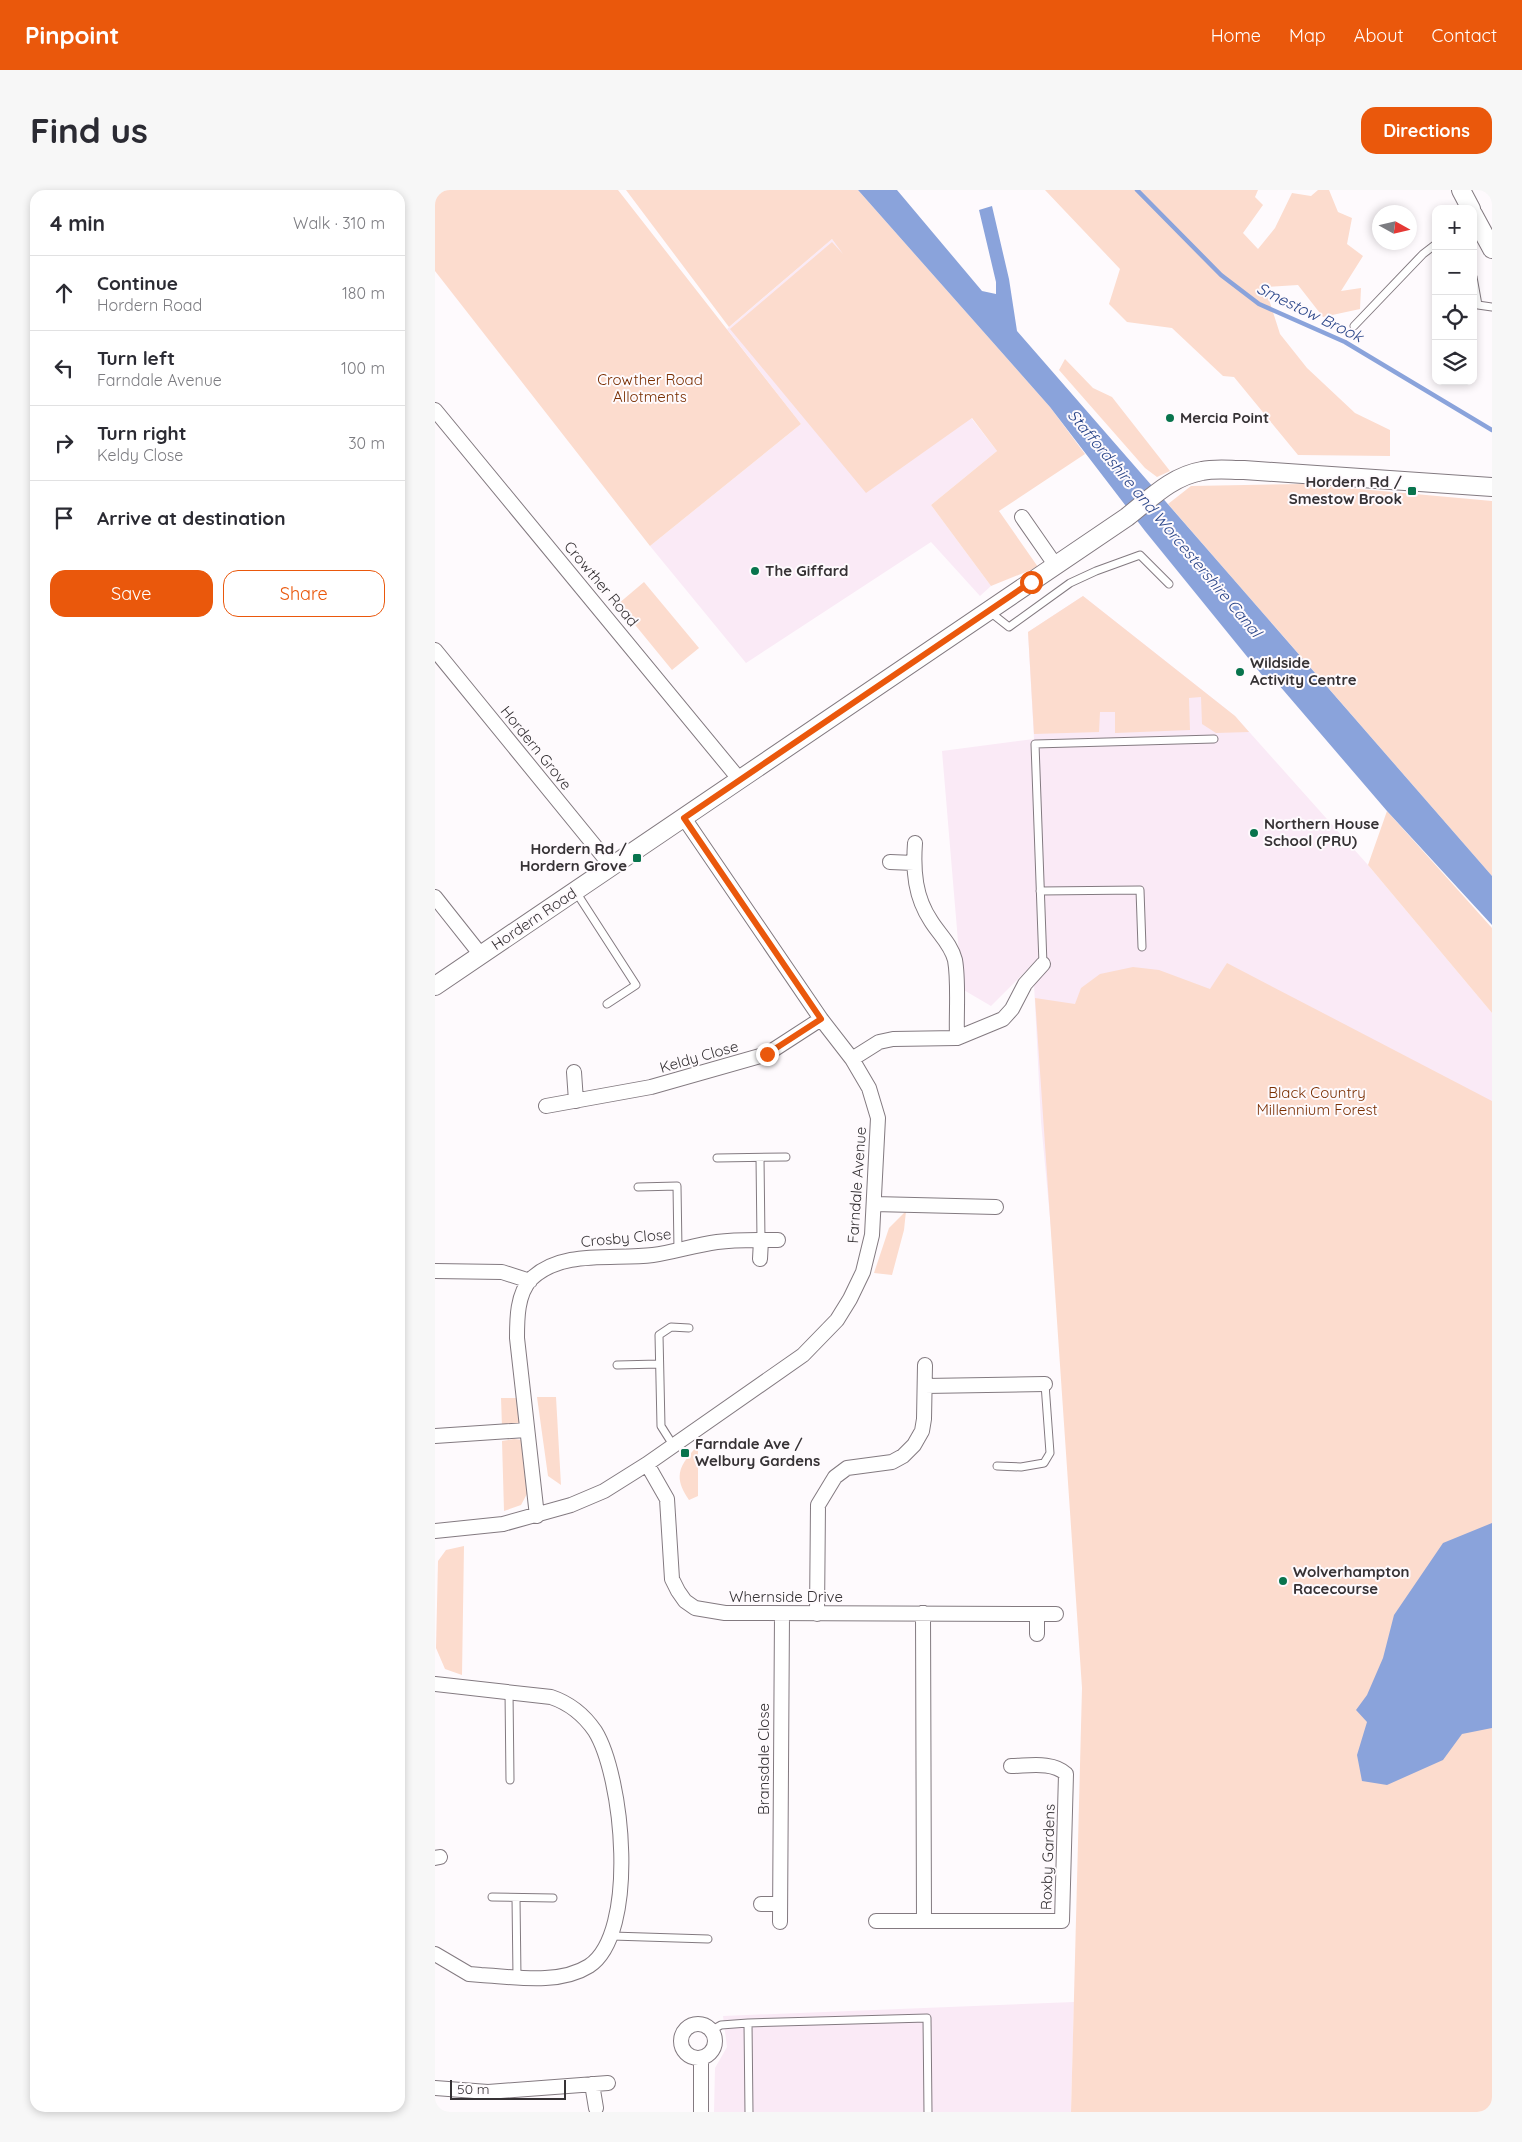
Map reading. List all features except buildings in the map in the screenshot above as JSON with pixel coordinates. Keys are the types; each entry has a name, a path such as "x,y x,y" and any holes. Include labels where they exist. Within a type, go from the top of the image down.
{"street":[{"path":"1461,190 1469,205"},
{"path":"1477,221 1492,249"},
{"name":"Crowther Road","path":"435,410 740,780"},
{"name":"Hordern Road","path":"435,986 1127,517 1170,483 1188,474 1216,470 1285,472 1492,487"},
{"path":"1022,517 1055,566"},
{"name":"Hordern Grove","path":"435,650 612,867"},
{"name":"Farndale Avenue","path":"435,1531 503,1524 537,1516 571,1506 603,1491 647,1464 673,1444 803,1355 837,1320 851,1299 863,1272 872,1235 878,1118 869,1088 852,1059 821,1019 684,818"},
{"path":"915,843 914,863 918,900 931,922 947,942 955,960 957,1038"},
{"path":"890,862 914,863"},
{"path":"435,898 481,955"},
{"path":"852,1059 879,1042 893,1038 957,1038 1003,1019 1012,1009 1025,984 1043,964"},
{"name":"Keldy Close","path":"546,1106 651,1087 767,1054 821,1019"},
{"path":"574,1072 576,1102"},
{"path":"874,1204 997,1207"},
{"path":"760,1259 761,1240"},
{"name":"Crosby Close","path":"530,1281 548,1268 576,1259 653,1255 716,1242 778,1240"},
{"path":"435,1270 502,1272 530,1281 518,1310 517,1338 525,1430 537,1516"},
{"path":"817,1614 818,1505 835,1477 847,1468 892,1462 903,1456 914,1445 922,1430 924,1419 925,1365"},
{"path":"925,1386 1045,1384"},
{"path":"435,1436 525,1430"},
{"name":"Whernside Drive","path":"647,1464 667,1499 672,1580 685,1601 695,1608 706,1612 782,1614 1057,1614"},
{"path":"923,1613 924,1920"},
{"name":"Bransdale Close","path":"780,1922 782,1614"},
{"path":"1037,1614 1037,1634"},
{"path":"435,1684 551,1697 564,1701 581,1715 595,1731 605,1752 613,1778 621,1844 621,1888 617,1916 612,1936 604,1950 591,1964 577,1972 561,1976 517,1978 469,1974 435,1954"},
{"name":"Roxby Gardens","path":"876,1921 1062,1921 1066,1774 1060,1768 1048,1766 1011,1766"},
{"path":"761,1904 779,1904"},
{"path":"696,2024 706,2025 712,2030 715,2039 714,2048 709,2054 701,2058 692,2057 685,2051 681,2043 683,2034 688,2027 696,2024"},
{"path":"701,2058 701,2112"},
{"path":"435,2088 488,2092 608,2083"},
{"path":"592,2084 596,2110"}],"lane":[{"path":"1353,326 1432,247"},
{"path":"1476,295 1478,305 1492,307"},
{"path":"988,610 1009,627 1070,583 1140,555 1169,584"},
{"path":"1043,964 1035,744 1214,739"},
{"path":"1040,891 1140,890 1141,947"},
{"path":"576,892 636,985 607,1004"},
{"path":"717,1158 786,1157"},
{"path":"760,1158 761,1240"},
{"path":"638,1187 677,1186 678,1251"},
{"path":"673,1444 661,1426 659,1335 671,1327 689,1328"},
{"path":"617,1365 659,1364"},
{"path":"997,1466 1021,1466 1044,1463 1049,1453 1045,1384"},
{"path":"509,1692 510,1780"},
{"path":"492,1897 553,1898"},
{"path":"516,1898 517,1978"},
{"path":"612,1936 708,1939"},
{"path":"712,2030 721,2025 748,2023 927,2018 927,2112"},
{"path":"748,2023 749,2112"}],"shaded area":[{"path":"832,239 997,451 931,505 991,586 980,596 931,542 746,663 650,546 801,424 727,329"},
{"path":"1083,596 1235,716 1368,865 1492,1013 1492,1101 1057,1292 1041,1122 1033,964 991,1006 962,989 942,751 1034,739 1028,632"},
{"path":"1074,2002 1071,2112 714,2112 715,2068 727,2047 723,2016"}],"green space":[{"name":"Crowther Road Allotments","path":"435,190 618,190 801,424 650,546 435,271"},
{"path":"626,190 858,190 1050,407 1085,454 999,511 1038,567 991,586 931,505 997,451 972,418 866,493 730,329 832,242 843,254 832,239 729,327"},
{"path":"1045,190 1258,190 1255,197 1263,205 1243,233 1258,249 1275,228 1292,193 1311,196 1318,190 1329,190 1338,212 1352,218 1347,244 1363,256 1341,291 1361,288 1360,309 1323,317 1298,285 1265,287 1280,334 1307,368 1355,413 1390,430 1390,456 1298,455 1234,377 1223,376 1172,328 1127,322 1109,304 1120,269"},
{"path":"1065,359 1093,388 1112,397 1170,471 1157,477 1145,468 1059,370"},
{"path":"1305,484 1492,501 1492,876 1168,504 1191,486"},
{"path":"644,582 699,648 672,670 618,604"},
{"path":"1083,596 1235,716 1249,732 1216,733 1202,724 1201,697 1189,698 1190,730 1115,733 1115,712 1100,712 1099,732 1034,734 1028,632"},
{"path":"1387,811 1492,928 1492,1013 1368,865"},
{"name":"Wolverhampton Racecourse","path":"1227,963 1492,1101 1492,2112 1071,2112 1082,1688 1035,998 1075,1004 1081,988 1100,974 1133,967 1159,970 1210,989"},
{"path":"906,1211 904,1230 892,1275 874,1273 889,1228"},
{"path":"537,1397 556,1397 561,1485 548,1476"},
{"path":"501,1398 519,1398 521,1422 514,1426 502,1427"},
{"path":"523,1440 528,1492 521,1505 504,1511 502,1441"},
{"path":"698,1445 698,1496 689,1500 681,1484 680,1471"},
{"path":"464,1546 462,1675 445,1669 436,1648 438,1561 446,1550"}],"water":[{"name":"Staffordshire and Worcestershire Canal","path":"858,190 897,190 982,291 996,294 996,282 979,210 992,206 1009,279 1017,331 1492,876 1492,925 1387,811 1272,677 1262,675 1145,531 1050,407"},
{"path":"1492,1523 1492,1728 1462,1734 1443,1760 1387,1785 1362,1781 1357,1755 1367,1722 1356,1710 1367,1695 1383,1658 1394,1615 1443,1543"}],"waterway":[{"name":"Smestow Brook","path":"1137,190 1221,275 1259,304 1345,342 1492,430"}],"place":[{"name":"Mercia Point","path":"1170,418"},
{"name":"Hordern Rd / Smestow Brook","path":"1412,491"},
{"name":"The Giffard","path":"755,571"},
{"name":"Wildside Activity Centre","path":"1240,672"},
{"name":"Northern House School (PRU)","path":"1254,833"},
{"name":"Hordern Rd / Hordern Grove","path":"637,858"},
{"name":"Farndale Ave / Welbury Gardens","path":"685,1453"},
{"name":"Wolverhampton Racecourse","path":"1283,1581"}],"route":[{"path":"767,1054 821,1019 684,818 1031,582"}],"park label":[{"name":"Black Country Millennium Forest","path":"1317,1102"}]}
